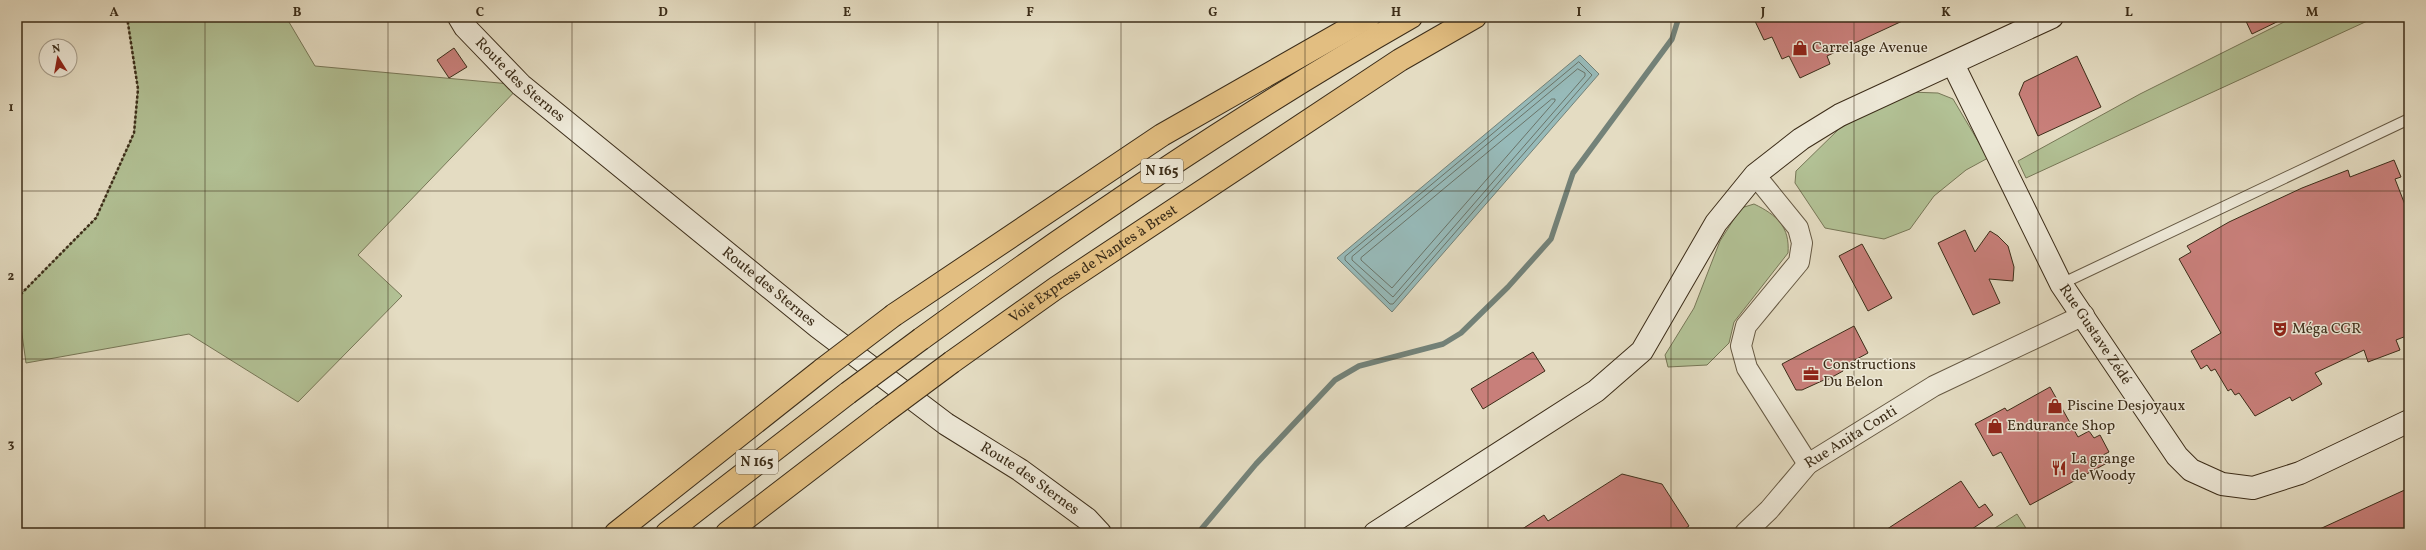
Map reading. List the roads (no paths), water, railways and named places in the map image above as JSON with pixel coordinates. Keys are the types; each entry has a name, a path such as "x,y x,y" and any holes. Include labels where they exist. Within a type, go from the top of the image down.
{"highway":[{"path":"616,533 823,369 894,315 1162,135 1370,17"},
{"name":"N 165","path":"667,533 848,393 1031,259 1147,180 1260,108 1411,17"},
{"name":"Voie Express de Nantes à Brest","path":"727,533 825,456 952,362 1056,288 1393,64 1474,17"}],"street":[{"name":"Route des Sternes","path":"459,17 465,27 521,85 818,328 946,424 1020,470 1087,519 1100,533"},
{"path":"1375,533 1596,390 1642,351 1716,223 1755,175 1801,139 1840,115 2052,17"},
{"name":"Rue Gustave Zédé","path":"1953,64 2061,284 2177,456 2191,470 2222,484 2253,488 2300,473 2409,421"},
{"path":"1755,175 1798,228 1802,243 1798,262 1746,326 1741,346 1747,368 1808,464"},
{"name":"Rue Anita Conti","path":"1745,533 1769,510 1808,464 1934,386 2084,316"}],"lane":[{"path":"2061,284 2409,119"}],"water":[{"path":"1580,55 1599,74 1392,312 1337,258"}],"waterway":[{"path":"1198,533 1256,464 1335,380 1359,366 1443,344 1461,333 1508,287 1551,239 1573,173 1672,39 1678,20"}],"place":[{"name":"Carrelage Avenue","path":"1800,48"},
{"name":"Méga CGR","path":"2280,329"},
{"name":"Constructions Du Belon","path":"1811,374"},
{"name":"Piscine Desjoyaux","path":"2055,406"},
{"name":"Endurance Shop","path":"1995,426"},
{"name":"La grange de Woody","path":"2059,468"}]}
